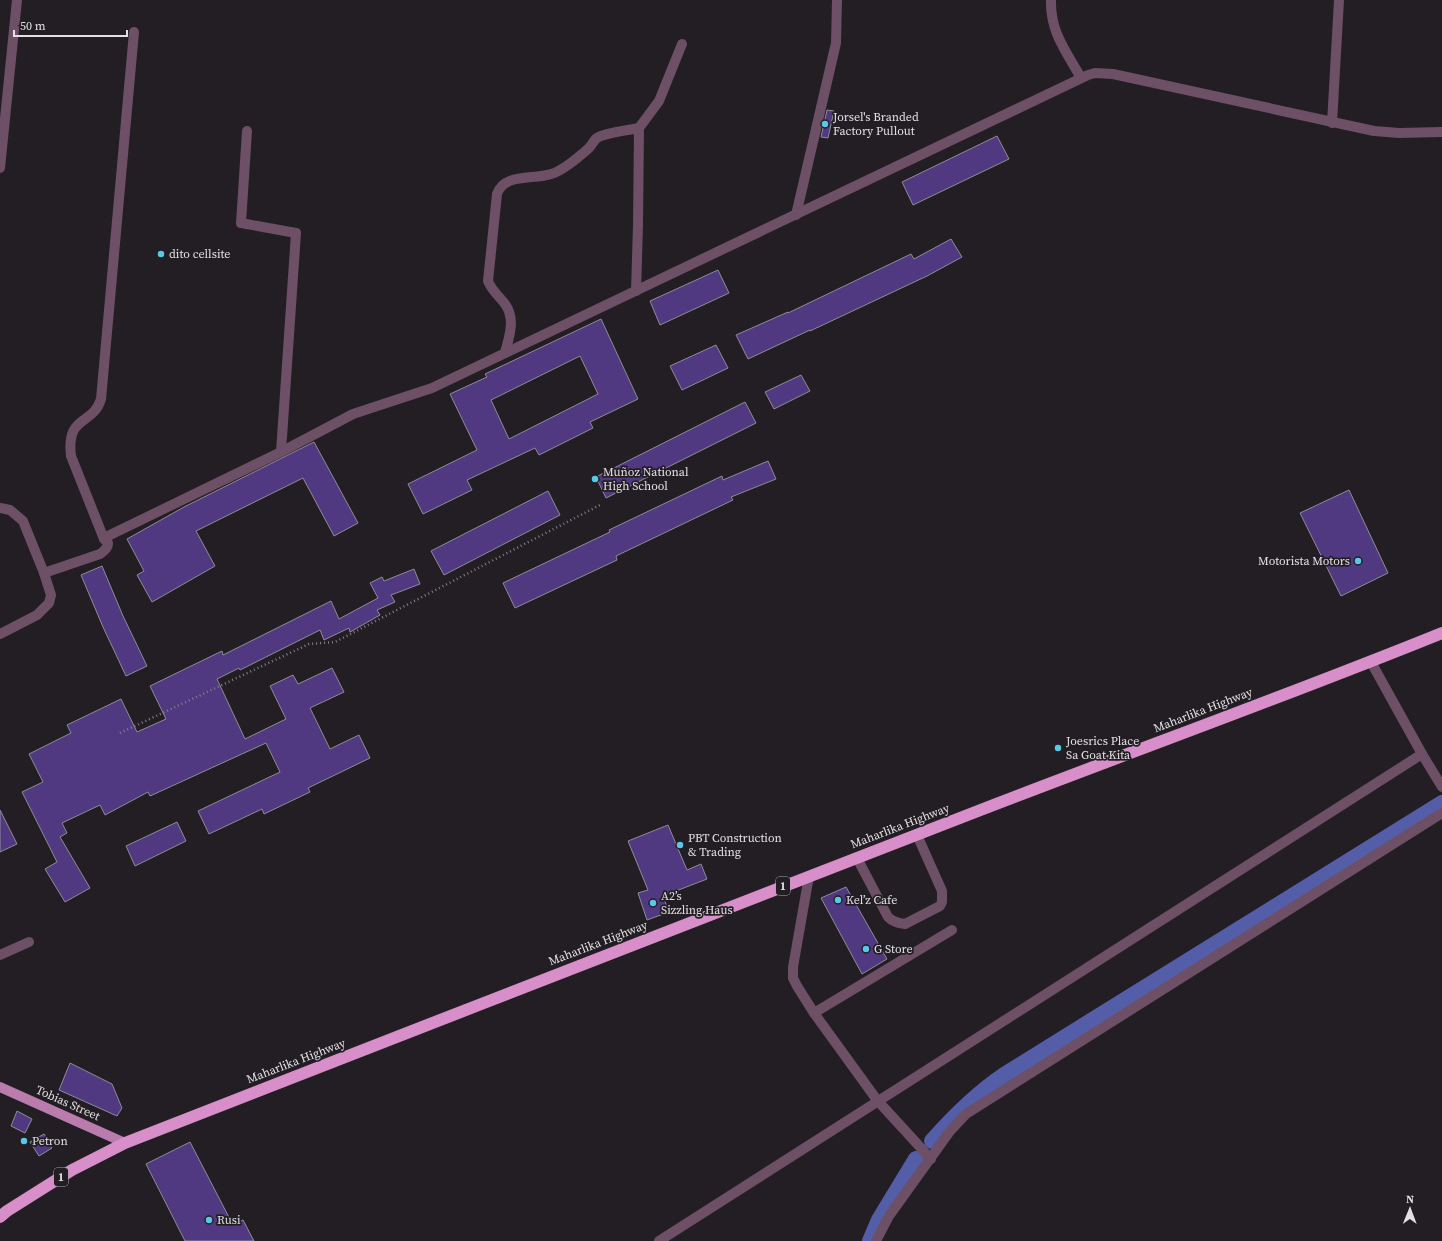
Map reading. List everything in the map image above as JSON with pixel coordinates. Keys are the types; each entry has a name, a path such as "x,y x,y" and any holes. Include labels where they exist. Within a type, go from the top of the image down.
{"highway":[{"name":"Maharlika Highway","path":"0,1216 72,1170 125,1143 809,876 1144,747 1371,662 1442,633"}],"main road":[{"name":"Tobias Street","path":"0,1087 125,1143"}],"street":[{"path":"0,168 17,0"},
{"path":"796,215 836,42 837,0"},
{"path":"1051,0 1052,20 1056,34 1081,78"},
{"path":"1332,122 1339,0"},
{"path":"44,573 100,554 104,552 108,545 104,539 71,456 70,443 71,434 75,427 96,410 101,399 134,32"},
{"path":"636,291 639,128 660,101 682,44"},
{"path":"104,539 281,452 353,414 432,388 1081,78 1096,73 1113,74 1332,122 1386,132 1442,132"},
{"path":"505,353 512,318 506,305 492,291 488,282 497,194 499,188 507,181 552,174 570,163 590,147 597,138 639,128"},
{"path":"248,131 240,223 296,233 281,452"},
{"path":"0,508 10,510 23,521 44,573 50,595 49,603 37,615 0,634"},
{"path":"1371,662 1442,787"},
{"path":"659,1241 1422,754"},
{"path":"876,1241 889,1216 930,1159 959,1121 974,1108 1442,813"},
{"path":"857,858 888,917 899,924 905,924 940,906 942,902 942,891 917,835"},
{"path":"809,876 792,967 793,978 814,1013 878,1100 930,1159"},
{"path":"814,1013 952,930"},
{"path":"0,955 29,942"}],"path":[{"path":"120,733 309,644 335,642 600,505"}],"building":[{"path":"827,110 834,111 828,138 821,137"},
{"path":"997,136 1009,159 913,205 902,182"},
{"path":"951,239 962,257 927,276 748,359 736,335 788,313 911,254 914,259"},
{"path":"718,270 729,293 660,325 650,301"},
{"path":"601,319 638,399 590,422 593,428 539,455 535,448 467,480 472,490 423,514 408,484 477,450 450,394 487,377 485,374","holes":["580,356 598,394 509,439 491,400"]},
{"path":"716,345 728,368 682,390 670,366"},
{"path":"801,375 810,391 774,409 765,392"},
{"path":"745,402 756,423 606,498 596,477"},
{"path":"314,442 358,523 334,536 303,478 196,531 215,566 152,602 137,575 144,571 127,539 184,507"},
{"path":"768,461 776,479 731,497 733,500 616,556 617,560 515,608 503,583 722,476 723,480"},
{"path":"1349,490 1388,573 1341,596 1300,513"},
{"path":"548,491 560,515 444,575 431,551"},
{"path":"102,566 123,616 147,666 126,676 81,575"},
{"path":"414,569 420,584 391,595 395,602 377,610 380,615 350,632 349,628 324,640 320,630 240,670 239,668 217,679 245,739 286,719 270,686 293,675 298,684 332,668 344,692 310,708 330,749 359,735 370,758 308,788 310,792 264,814 262,809 209,834 198,811 280,772 266,743 150,796 148,792 105,815 100,805 62,823 67,833 60,837 90,888 65,902 45,869 57,862 22,792 43,782 29,754 71,733 67,725 121,699 137,732 166,719 150,686 222,651 223,655 331,601 339,619 378,598 370,583 382,577 384,581"},
{"path":"0,810 17,844 0,852"},
{"path":"177,822 186,841 135,866 126,846"},
{"path":"668,825 687,870 701,864 707,879 663,896 669,912 647,920 638,893 648,890 628,841"},
{"path":"846,887 887,959 862,974 821,898"},
{"path":"70,1063 112,1084 122,1108 117,1116 59,1090"},
{"path":"17,1111 32,1119 25,1133 11,1126"},
{"path":"44,1134 52,1148 39,1156 30,1142"},
{"path":"190,1142 233,1225 243,1220 254,1241 185,1241 146,1164"}],"waterway":[{"path":"932,1141 966,1106 1004,1075 1442,803"},
{"path":"870,1241 879,1220 916,1159"}],"place":[{"name":"Jorsel's Branded Factory Pullout","path":"825,124"},
{"name":"dito cellsite","path":"161,254"},
{"name":"Muñoz National High School","path":"595,479"},
{"name":"Motorista Motors","path":"1358,561"},
{"name":"Joesrics Place Sa Goat Kita","path":"1058,748"},
{"name":"PBT Construction & Trading","path":"680,845"},
{"name":"Kel’z Cafe","path":"838,900"},
{"name":"A2’s Sizzling Haus","path":"653,903"},
{"name":"G Store","path":"866,949"},
{"name":"Petron","path":"24,1141"},
{"name":"Rusi","path":"209,1220"}]}
